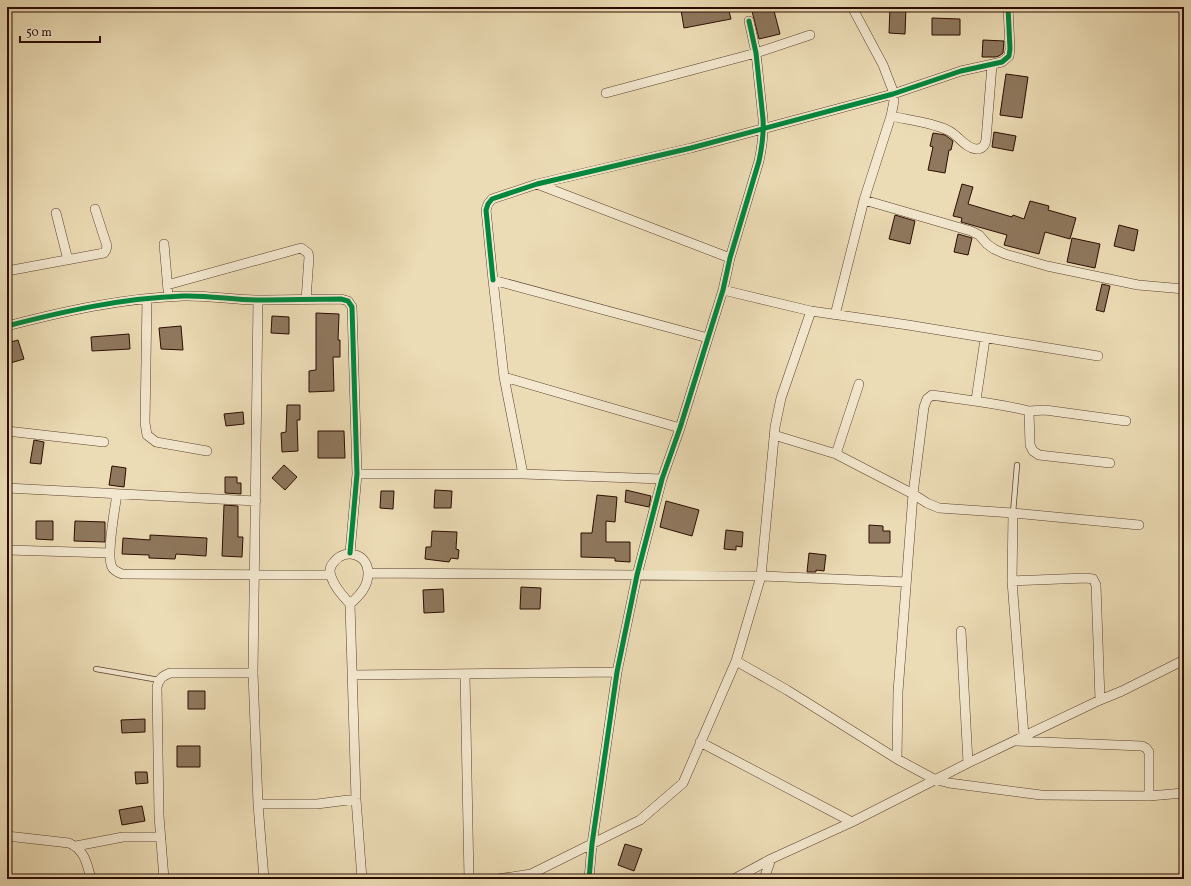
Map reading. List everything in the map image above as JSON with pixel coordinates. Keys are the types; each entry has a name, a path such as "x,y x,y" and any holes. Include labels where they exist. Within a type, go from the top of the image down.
{"street":[{"path":"835,315 864,200 891,116 894,101 893,94 880,60 852,7"},
{"path":"523,474 504,376 493,280 486,210 492,199 537,184 764,130 827,111 893,94 962,71 1002,62 1009,56 1010,49 1008,7"},
{"path":"589,879 592,844 617,672 637,575 662,479 680,428 723,290 730,258 759,161 764,130 756,53 749,21"},
{"path":"606,93 756,53 810,35"},
{"path":"891,116 943,128 969,146 975,149 982,148 985,145 986,140 992,65"},
{"path":"537,184 730,258"},
{"path":"1184,193 1184,203"},
{"path":"864,200 971,231 979,235 994,249 1005,254 1033,262 1138,285 1184,289"},
{"path":"7,271 104,253 107,246 95,209"},
{"path":"56,212 68,260"},
{"path":"164,244 168,297"},
{"path":"167,285 301,248 308,253 309,257 306,300"},
{"path":"493,280 708,338"},
{"path":"723,290 811,311 1098,356"},
{"path":"7,326 116,302 168,297 185,296 258,300 348,300 352,307 357,474 350,554"},
{"path":"147,299 145,423 147,435 156,442 207,450"},
{"path":"258,300 253,673 258,804 264,879"},
{"path":"498,879 531,874 640,820 683,783 736,661 761,576 774,435 781,398 811,311"},
{"path":"976,400 985,339"},
{"path":"504,376 680,428"},
{"path":"836,454 859,384"},
{"path":"897,759 898,692 913,494 924,407 927,399 932,395 976,400 1028,411 1046,410 1126,422"},
{"path":"1028,411 1030,445 1033,451 1039,455 1110,463"},
{"path":"7,431 104,442"},
{"path":"774,435 836,454 939,508 1013,513 1139,525"},
{"path":"357,474 523,474 662,479"},
{"path":"7,488 256,500"},
{"path":"117,494 110,553 111,566 115,571 122,574 255,576 330,575"},
{"path":"1013,513 1012,581 1024,736"},
{"path":"7,550 110,553"},
{"path":"350,604 360,595 365,586 369,573 364,560 356,555 343,554 334,561 330,570 330,575 333,582 350,604 356,799 362,879"},
{"path":"369,573 761,576 906,582"},
{"path":"1012,581 1093,579 1096,585 1100,700"},
{"path":"960,631 968,763"},
{"path":"734,879 771,859 917,790 934,779 1122,691 1184,660"},
{"path":"736,661 787,690 897,759 934,779 949,784 1041,795 1149,796 1184,793"},
{"path":"352,675 617,672"},
{"path":"164,879 160,836 157,707 159,680 163,676 170,673 253,673"},
{"path":"465,674 469,879"},
{"path":"1014,741 1142,746 1150,752 1149,796"},
{"path":"700,742 852,822"},
{"path":"258,804 317,804 356,799"},
{"path":"7,836 70,843 76,846 84,855 91,879"},
{"path":"76,846 123,837 160,836"},
{"path":"764,879 771,859"}],"lane":[{"path":"1013,513 1017,465"},
{"path":"96,669 159,680"}],"building":[{"path":"697,7 728,7 731,19 684,28 681,10"},
{"path":"751,7 773,7 780,34 759,39"},
{"path":"890,7 906,7 905,34 889,33"},
{"path":"932,18 960,19 960,35 932,35"},
{"path":"983,40 1004,41 1003,53 995,57 982,57"},
{"path":"1006,74 1028,77 1022,118 1000,115"},
{"path":"994,132 1016,136 1013,151 992,147"},
{"path":"933,133 945,135 953,141 951,150 949,150 945,173 928,170 933,147 930,146"},
{"path":"962,184 973,187 968,204 1024,219 1030,201 1049,206 1048,210 1076,218 1070,239 1045,232 1039,254 1004,245 1007,235 961,222 962,218 953,216"},
{"path":"895,215 915,221 910,244 889,239"},
{"path":"1119,225 1138,230 1134,251 1114,246"},
{"path":"958,234 972,238 968,255 954,252"},
{"path":"1072,238 1100,244 1095,268 1067,262"},
{"path":"1102,284 1110,286 1104,312 1096,310"},
{"path":"316,313 339,314 338,340 340,340 340,357 333,357 334,391 309,392 309,371 316,370"},
{"path":"272,316 289,317 289,334 271,333"},
{"path":"181,326 183,350 161,349 159,328"},
{"path":"129,334 130,349 92,351 91,337"},
{"path":"18,340 24,359 7,364 7,343"},
{"path":"287,405 300,405 300,420 297,420 298,451 282,452 281,433 286,432"},
{"path":"243,412 244,424 226,426 224,414"},
{"path":"318,431 344,431 345,458 318,458"},
{"path":"34,440 44,442 41,464 30,463"},
{"path":"284,465 297,477 285,490 272,478"},
{"path":"112,466 126,468 124,487 109,485"},
{"path":"225,477 237,477 237,483 241,483 241,494 225,493"},
{"path":"435,490 452,491 451,508 434,508"},
{"path":"626,490 651,496 649,507 625,502"},
{"path":"381,491 394,491 393,509 380,508"},
{"path":"597,495 617,497 615,522 606,521 606,542 630,542 630,562 615,561 615,558 581,557 581,533 592,533"},
{"path":"666,501 699,510 692,536 660,527"},
{"path":"224,505 238,506 238,537 243,537 242,557 222,556"},
{"path":"36,521 53,521 53,540 36,539"},
{"path":"75,521 105,522 105,542 74,541"},
{"path":"869,525 883,526 883,531 890,531 890,543 869,543"},
{"path":"726,530 743,532 742,547 736,546 736,550 724,549"},
{"path":"432,531 457,532 456,549 459,550 458,559 451,558 449,562 425,559 426,547 431,547"},
{"path":"150,535 207,538 206,556 176,554 175,559 149,558 149,555 122,554 123,538 150,540"},
{"path":"809,553 826,555 824,571 816,570 816,572 807,572"},
{"path":"521,587 541,588 540,609 520,609"},
{"path":"443,589 444,612 424,613 423,590"},
{"path":"188,691 205,691 205,709 188,709"},
{"path":"145,719 145,732 122,733 121,720"},
{"path":"177,746 200,746 200,767 177,767"},
{"path":"135,772 147,772 148,783 136,784"},
{"path":"142,806 145,821 122,825 119,810"},
{"path":"625,844 642,849 634,871 618,865"}],"cycle path":[{"path":"493,280 486,210 492,199 537,184 691,148 893,94 961,71 1002,62 1009,56 1010,49 1008,7"},
{"path":"589,879 592,844 617,672 637,575 662,479 680,428 723,290 730,258 759,161 762,146 763,119 756,53 749,21"},
{"path":"7,326 94,306 161,297 192,296 250,300 341,299 348,301 352,307 357,474 350,553"}]}
